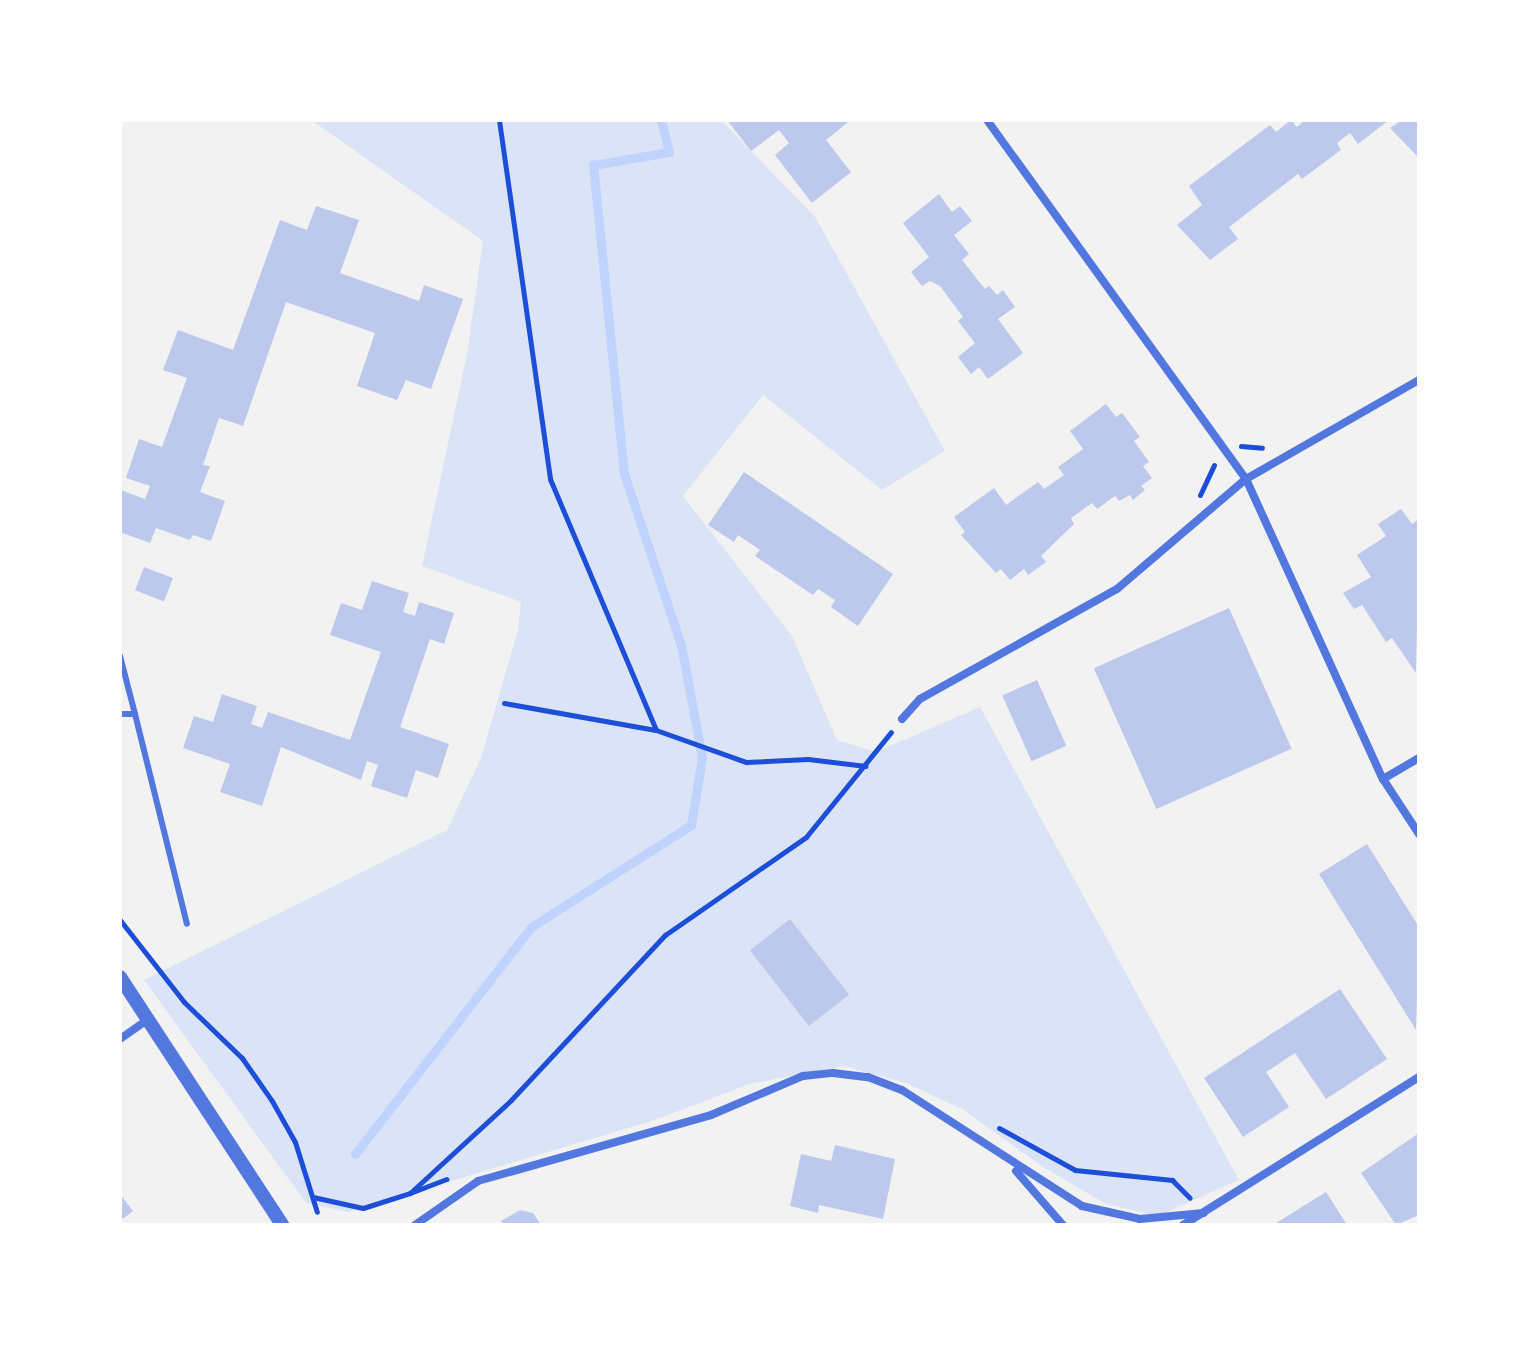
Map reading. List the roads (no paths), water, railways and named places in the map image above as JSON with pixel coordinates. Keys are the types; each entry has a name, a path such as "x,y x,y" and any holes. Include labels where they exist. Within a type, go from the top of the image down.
{"street":[{"path":"987,120 1246,479 1383,779 1419,834"},
{"path":"902,719 920,699 1117,589 1246,479 1419,380"},
{"path":"1383,779 1419,758"},
{"path":"120,977 282,1225"},
{"path":"120,1039 147,1020"},
{"path":"415,1225 478,1181 711,1115 803,1076 833,1073 868,1077 902,1090 1010,1164 1082,1206 1140,1219 1204,1213"},
{"path":"1183,1225 1419,1077"},
{"path":"1010,1164 1063,1225"}],"lane":[{"path":"120,656 187,924"},
{"path":"120,714 135,714"}],"waterway":[{"path":"355,1154 531,927 691,825 702,757 681,645 624,474 593,165 669,152 661,120"}]}
